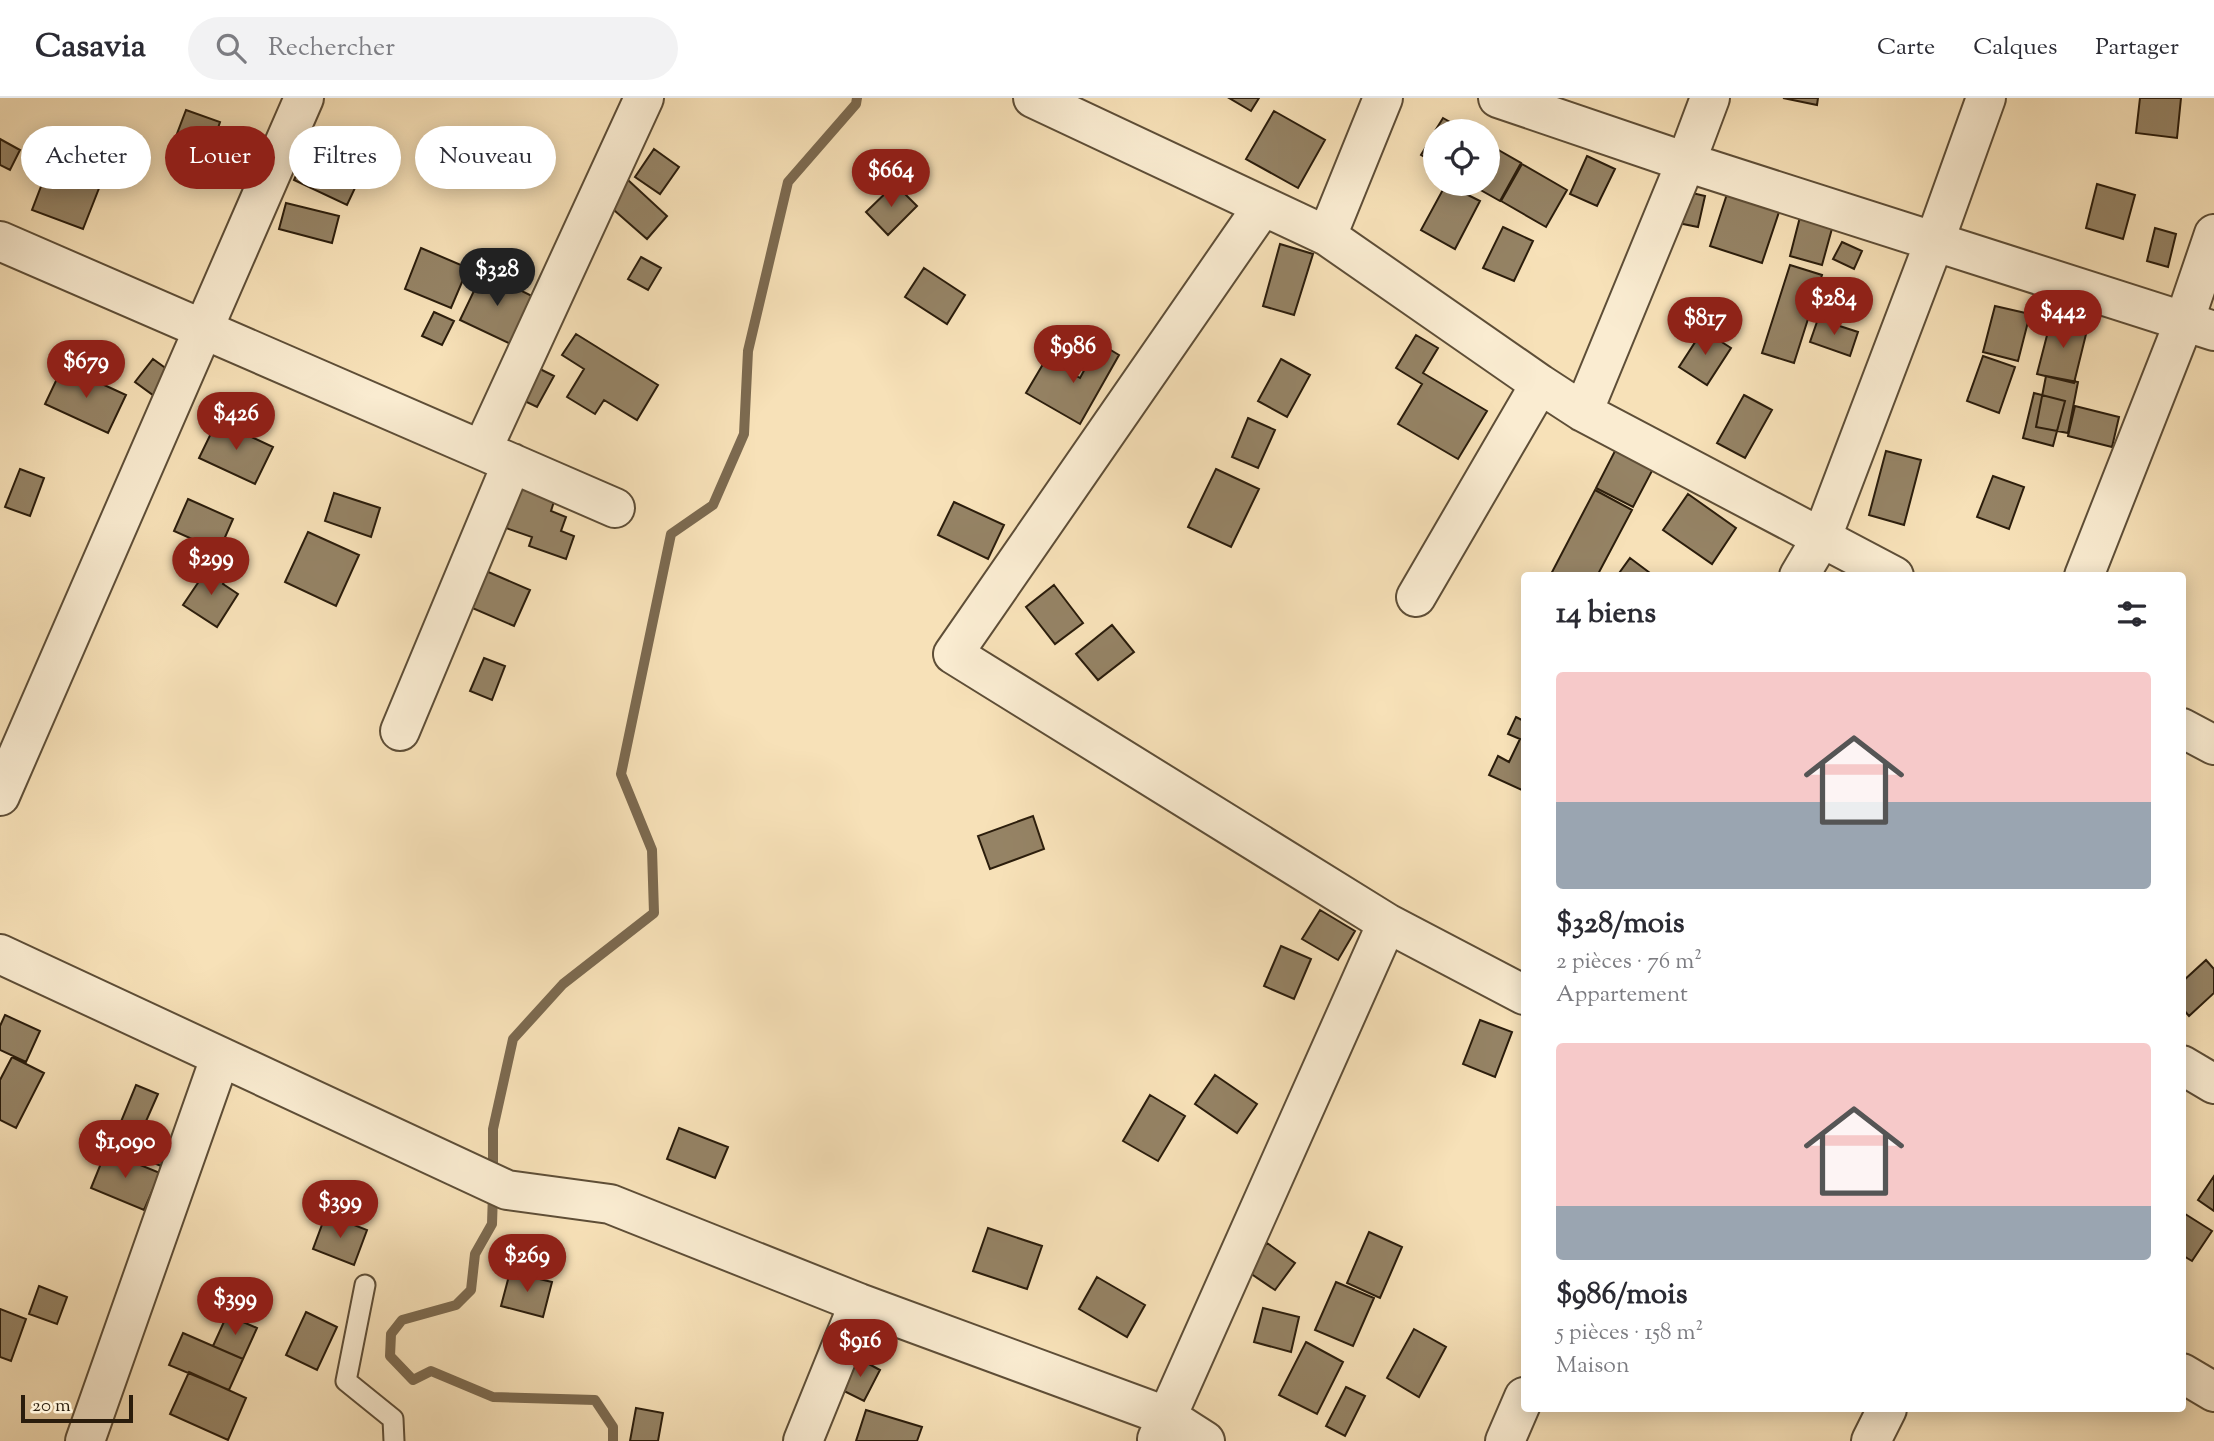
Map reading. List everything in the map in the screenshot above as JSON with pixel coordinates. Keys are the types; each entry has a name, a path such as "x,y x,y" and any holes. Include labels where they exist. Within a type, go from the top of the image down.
{"street":[{"path":"0,796 304,98"},
{"path":"400,731 497,457 644,98"},
{"path":"1033,98 1327,236 1583,412 1887,572"},
{"path":"1327,236 1383,98"},
{"path":"1498,98 1686,162 2199,327"},
{"path":"1583,412 1710,98"},
{"path":"1801,572 1822,537 1986,98"},
{"path":"1263,206 954,654 1387,923 1521,993"},
{"path":"2086,572 2199,327 2214,234"},
{"path":"0,241 615,508"},
{"path":"1416,597 1540,384"},
{"path":"2186,730 2214,745"},
{"path":"1161,1428 1387,923"},
{"path":"0,954 508,1190 610,1204 1161,1428 1205,1441"},
{"path":"85,1441 220,1058"},
{"path":"2186,1068 2214,1084"},
{"path":"803,1441 859,1303"},
{"path":"2186,1375 2214,1392"},
{"path":"1504,1441 1521,1404"},
{"path":"1871,1441 1886,1412"}],"lane":[{"path":"365,1285 346,1381 393,1419 394,1441"}],"building":[{"path":"1229,98 1259,98 1251,111"},
{"path":"1783,98 1818,98 1817,105"},
{"path":"2140,98 2181,98 2177,138 2136,133"},
{"path":"186,110 220,122 219,126 180,126"},
{"path":"1274,111 1325,140 1298,188 1246,159"},
{"path":"0,139 20,150 10,170 0,165"},
{"path":"654,149 679,167 660,194 635,177"},
{"path":"1500,151 1521,163 1500,201 1491,196 1500,196"},
{"path":"1587,156 1615,169 1597,206 1570,194"},
{"path":"1522,164 1567,190 1546,227 1501,201"},
{"path":"628,180 667,216 647,239 607,204"},
{"path":"895,184 917,206 888,235 866,212"},
{"path":"2097,184 2135,195 2123,239 2086,228"},
{"path":"40,189 99,189 83,229 32,210"},
{"path":"313,189 354,189 347,205"},
{"path":"1675,189 1705,196 1698,227 1668,221"},
{"path":"1728,191 1780,209 1762,263 1710,246"},
{"path":"1439,196 1470,196 1480,201 1455,249 1421,230"},
{"path":"286,203 339,216 332,243 279,229"},
{"path":"1800,217 1833,225 1822,265 1790,256"},
{"path":"1503,227 1533,241 1514,281 1483,268"},
{"path":"2155,228 2176,234 2168,267 2147,261"},
{"path":"1842,242 1862,251 1854,269 1833,259"},
{"path":"1280,244 1313,254 1294,315 1263,306"},
{"path":"421,248 468,268 451,308 405,289"},
{"path":"641,257 661,268 648,290 628,279"},
{"path":"1790,265 1822,275 1794,363 1762,353"},
{"path":"924,268 965,295 947,324 905,297"},
{"path":"483,272 534,297 511,344 460,320"},
{"path":"1995,306 2030,314 2018,361 1983,352"},
{"path":"434,312 454,321 442,345 422,336"},
{"path":"2052,316 2088,326 2074,383 2037,374"},
{"path":"1818,319 1858,332 1850,356 1810,342"},
{"path":"1703,330 1731,348 1707,385 1679,367"},
{"path":"576,334 658,385 637,420 604,400 595,414 567,397 584,369 562,355"},
{"path":"1416,335 1438,348 1423,373 1487,411 1458,459 1398,424 1422,384 1396,368"},
{"path":"1099,343 1119,355 1080,424 1026,393 1046,359 1080,378"},
{"path":"1983,356 2015,367 1999,413 1967,401"},
{"path":"153,359 175,375 157,398 135,382"},
{"path":"1281,359 1310,375 1287,417 1258,401"},
{"path":"528,363 554,376 537,407 512,395"},
{"path":"63,366 126,395 108,433 45,404"},
{"path":"2046,376 2078,382 2068,433 2036,427"},
{"path":"2034,393 2065,401 2053,446 2023,438"},
{"path":"1744,395 1772,410 1745,458 1717,443"},
{"path":"2075,406 2119,417 2112,447 2068,436"},
{"path":"1248,418 1275,430 1258,468 1232,457"},
{"path":"217,421 273,447 255,484 199,458"},
{"path":"1616,449 1653,469 1633,507 1596,488"},
{"path":"1886,451 1921,460 1904,525 1869,515"},
{"path":"20,469 44,478 30,516 5,507"},
{"path":"1216,469 1259,489 1231,547 1188,527"},
{"path":"1993,476 2024,487 2009,529 1977,517"},
{"path":"521,482 556,495 551,511 566,517 561,531 574,536 566,559 529,546 532,537 506,528"},
{"path":"1595,490 1632,510 1599,572 1552,572"},
{"path":"334,493 380,508 371,537 325,521"},
{"path":"1688,494 1736,528 1712,564 1663,530"},
{"path":"188,499 233,519 219,551 174,531"},
{"path":"954,502 1004,525 988,559 938,535"},
{"path":"308,532 359,555 336,606 285,582"},
{"path":"1630,558 1649,572 1620,572"},
{"path":"210,565 228,576 223,584 238,594 217,627 183,605"},
{"path":"486,571 530,590 514,626 470,607"},
{"path":"1054,585 1083,623 1055,644 1026,607"},
{"path":"1112,625 1134,652 1098,680 1076,654"},
{"path":"484,658 505,666 492,700 470,691"},
{"path":"1516,717 1521,720 1521,790 1489,775 1498,756 1509,762 1520,739 1508,734"},
{"path":"1033,816 1044,849 990,869 978,836"},
{"path":"1320,910 1355,931 1338,960 1302,939"},
{"path":"1281,946 1311,959 1294,999 1264,986"},
{"path":"2206,960 2214,969 2214,993 2189,1016 2186,1013 2186,978"},
{"path":"5,1015 40,1031 26,1062 0,1050 0,1026"},
{"path":"1480,1020 1512,1032 1495,1077 1463,1064"},
{"path":"12,1057 44,1073 16,1128 0,1120 0,1080"},
{"path":"1215,1075 1257,1104 1237,1133 1195,1104"},
{"path":"136,1085 158,1094 143,1128 171,1140 161,1166 111,1146"},
{"path":"1150,1095 1185,1116 1158,1161 1123,1141"},
{"path":"679,1128 728,1147 715,1178 667,1159"},
{"path":"106,1151 160,1173 144,1210 91,1188"},
{"path":"2214,1176 2214,1211 2198,1200"},
{"path":"326,1214 367,1230 354,1265 313,1249"},
{"path":"2186,1215 2212,1231 2192,1261 2186,1257"},
{"path":"988,1228 1042,1246 1027,1289 973,1271"},
{"path":"1369,1232 1402,1247 1380,1298 1347,1283"},
{"path":"1267,1243 1295,1263 1275,1290 1247,1271"},
{"path":"510,1272 552,1282 543,1317 501,1306"},
{"path":"1097,1277 1145,1305 1127,1337 1079,1309"},
{"path":"1336,1282 1374,1298 1353,1346 1315,1330"},
{"path":"39,1286 67,1297 57,1324 29,1314"},
{"path":"1263,1308 1299,1317 1291,1352 1254,1342"},
{"path":"0,1309 26,1319 11,1361 0,1357"},
{"path":"306,1312 337,1327 317,1370 286,1355"},
{"path":"227,1315 257,1328 243,1359 213,1346"},
{"path":"1414,1329 1446,1347 1419,1397 1387,1378"},
{"path":"183,1333 243,1359 229,1390 169,1365"},
{"path":"1306,1342 1343,1362 1317,1414 1279,1395"},
{"path":"856,1357 880,1370 864,1401 840,1389"},
{"path":"189,1372 246,1398 228,1440 170,1414"},
{"path":"1346,1387 1365,1396 1345,1436 1326,1426"},
{"path":"636,1408 663,1413 658,1441 630,1441"},
{"path":"866,1410 922,1427 917,1441 856,1441"}],"waterway":[{"path":"493,1177 493,1129 513,1039 563,984 654,913 652,850 621,774 671,534 713,505 744,434 748,351 788,182 856,104 857,98"},
{"path":"493,1193 492,1224 475,1254 471,1290 456,1305 402,1320 391,1334 390,1356 413,1380 431,1371 493,1397 595,1400 613,1427 613,1441"}]}
